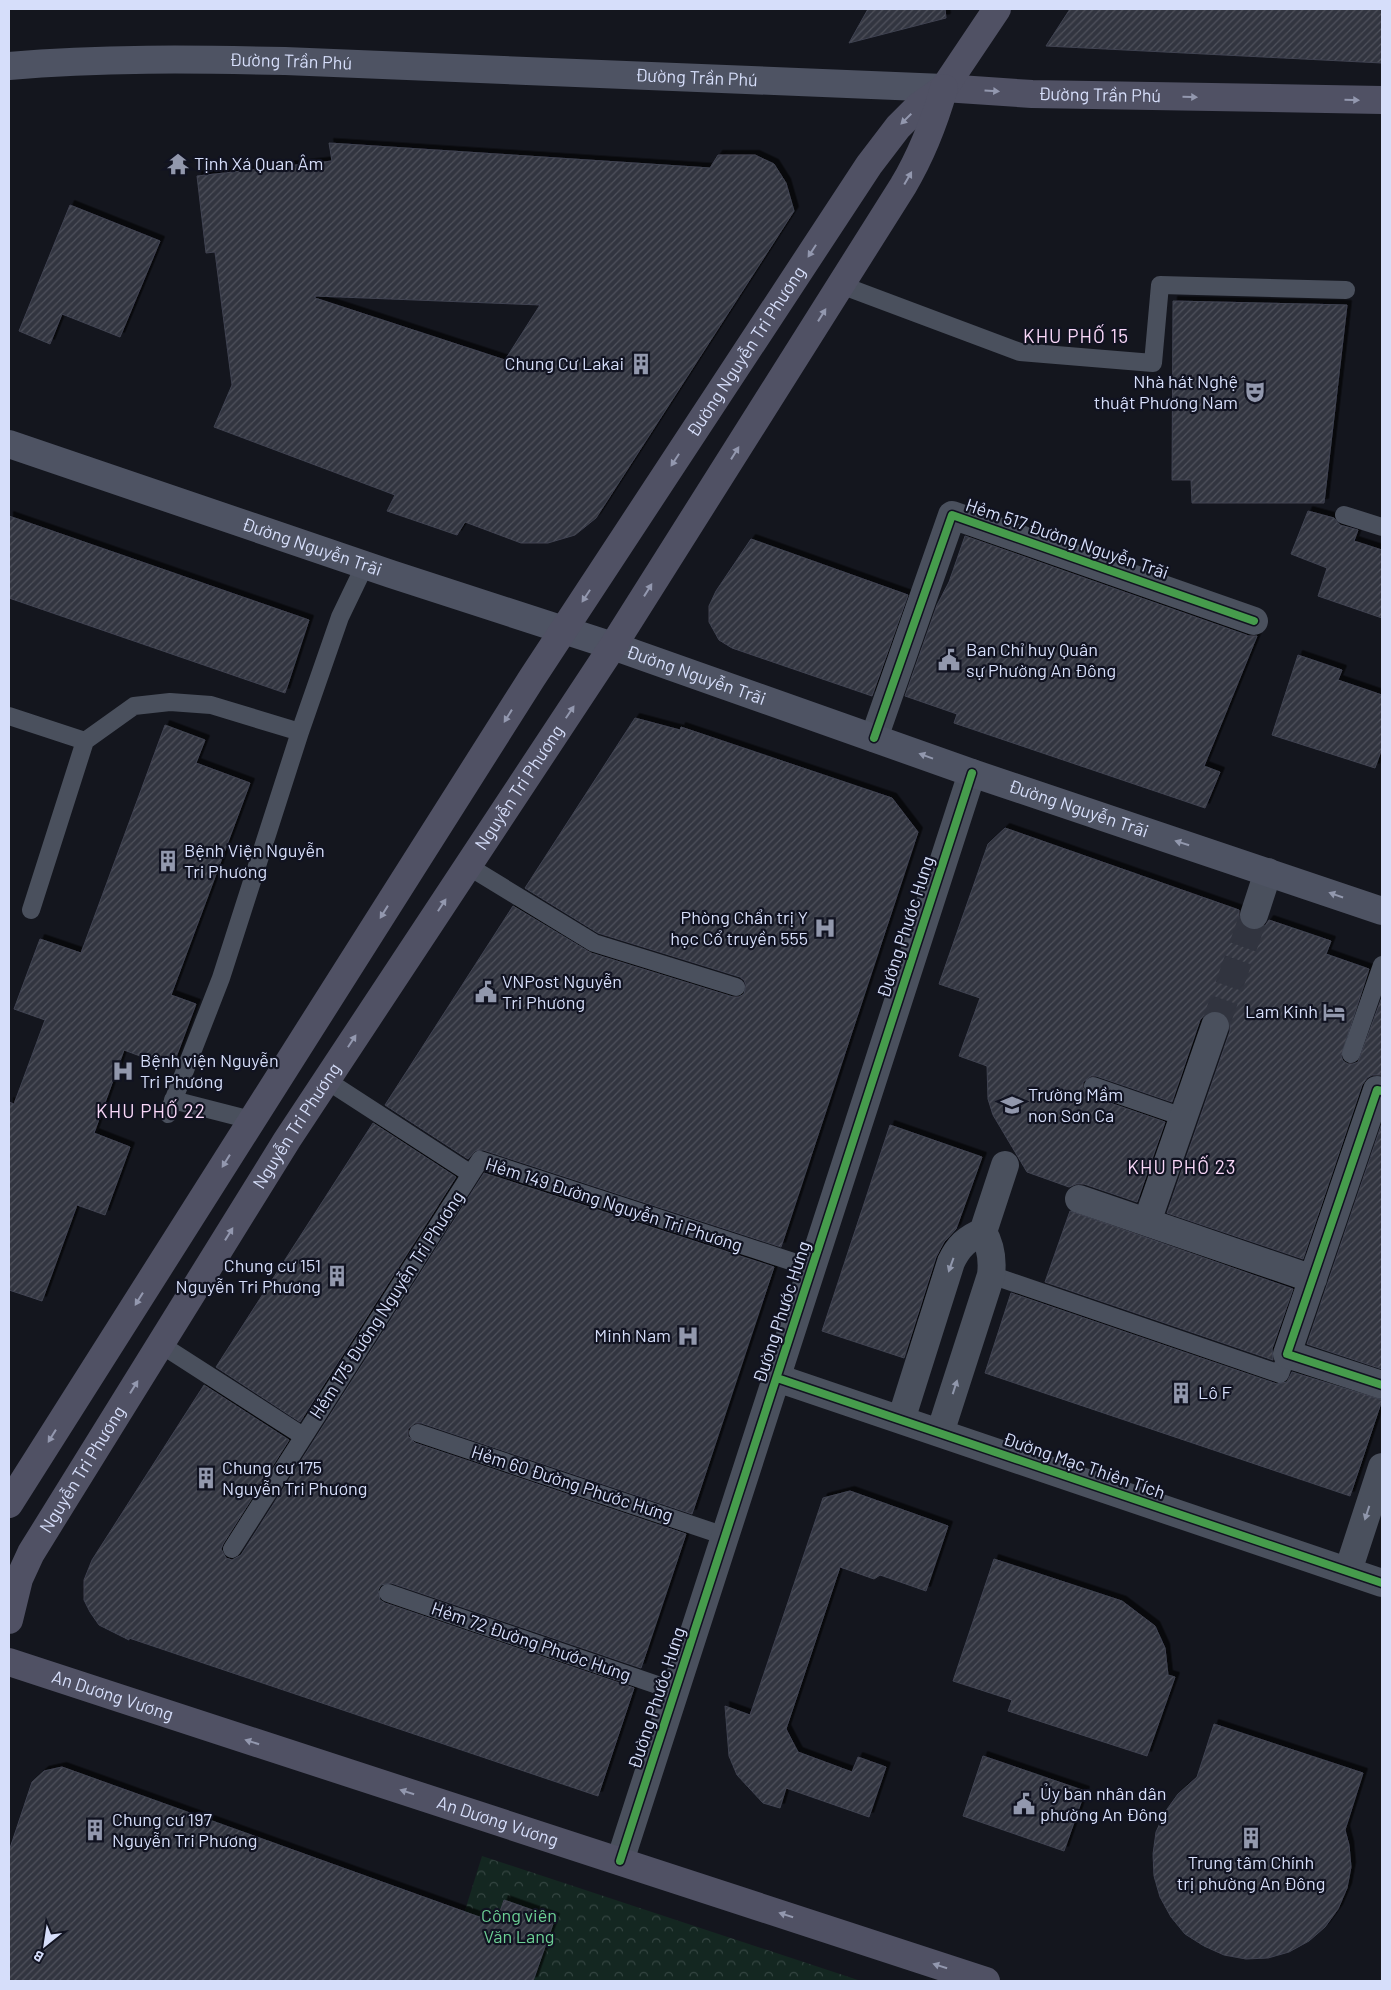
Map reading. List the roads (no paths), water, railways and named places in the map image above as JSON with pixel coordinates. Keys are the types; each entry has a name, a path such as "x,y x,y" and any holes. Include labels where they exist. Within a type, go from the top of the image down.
{"main road":[{"name":"Đường Nguyễn Tri Phương","path":"563,631 869,165 898,127 920,106 944,88 998,9"},
{"name":"Đường Trần Phú","path":"9,66 141,60 286,61 944,88 1032,94 1382,100"},
{"name":"Đường Nguyễn Tri Phương","path":"613,646 914,166 925,147 944,88"},
{"name":"Đường Nguyễn Trãi","path":"9,444 365,565 613,646 972,773 1382,911"},
{"path":"9,1504 563,631"},
{"name":"Nguyễn Tri Phương","path":"9,1620 24,1565 160,1344 287,1140 613,646"},
{"path":"251,1120 287,1140"},
{"name":"An Dương Vương","path":"9,1662 986,1981"}],"street":[{"name":"Hẻm 517 Đường Nguyễn Trãi","path":"874,738 952,515 1254,621"},
{"name":"Đường Phước Hưng","path":"620,1861 972,773"},
{"path":"1254,915 1268,872"},
{"path":"1147,1222 1215,1026"},
{"path":"1382,1091 1377,1090 1287,1354 1382,1385"},
{"path":"940,1433 991,1275 991,1251 983,1232 1005,1165"},
{"path":"1079,1199 1313,1279"},
{"path":"901,1420 951,1262 963,1242 983,1232"},
{"name":"Đường Mạc Thiên Tích","path":"777,1378 1382,1583"},
{"path":"1348,1571 1382,1467"}],"lane":[{"path":"841,285 1020,352 1153,363 1160,285 1346,290"},
{"path":"1344,515 1382,527"},
{"path":"251,1120 171,1107 221,978 300,732 340,617 365,565"},
{"path":"31,910 85,741 134,706 170,702 211,705 300,732"},
{"path":"9,716 85,741"},
{"path":"468,866 594,943 736,987"},
{"path":"1352,1054 1382,965"},
{"name":"Hẻm 149 Đường Nguyễn Tri Phương","path":"326,1080 471,1174 480,1160 812,1268"},
{"path":"1093,1086 1183,1116"},
{"name":"Hẻm 175 Đường Nguyễn Tri Phương","path":"232,1548 471,1174"},
{"path":"991,1275 1280,1374 1287,1354"},
{"name":"Hẻm 175 Đường Nguyễn Tri Phương","path":"160,1344 303,1436"},
{"name":"Hẻm 60 Đường Phước Hưng","path":"418,1434 725,1536"},
{"name":"Hẻm 72 Đường Phước Hưng","path":"388,1593 675,1691"}],"tunnel":[{"path":"1215,1026 1254,915"}],"place":[{"name":"Tịnh Xá Quan Âm","path":"178,164"},
{"name":"Chung Cư Lakai","path":"641,364"},
{"name":"Nhà hát Nghệ thuật Phương Nam","path":"1255,392"},
{"name":"Ban Chỉ huy Quân sự Phường An Đông","path":"949,660"},
{"name":"Bệnh Viện Nguyễn Tri Phương","path":"168,861"},
{"name":"Phòng Chẩn trị Y học Cổ truyền 555","path":"825,928"},
{"name":"VNPost Nguyễn Tri Phương","path":"486,992"},
{"name":"Lam Kinh","path":"1334,1012"},
{"name":"Bệnh viện Nguyễn Tri Phương","path":"123,1071"},
{"name":"Trường Mầm non Sơn Ca","path":"1012,1105"},
{"name":"Chung cư 151 Nguyễn Tri Phương","path":"337,1276"},
{"name":"Minh Nam","path":"688,1336"},
{"name":"Lô F","path":"1181,1393"},
{"name":"Chung cư 175 Nguyễn Tri Phương","path":"206,1478"},
{"name":"Ủy ban nhân dân phường An Đông","path":"1024,1804"},
{"name":"Chung cư 197 Nguyễn Tri Phương","path":"95,1830"},
{"name":"Trung tâm Chính trị phường An Đông","path":"1251,1838"}],"district":[{"name":"KHU PHỐ 15","path":"1076,336"},
{"name":"KHU PHỐ 22","path":"151,1111"},
{"name":"KHU PHỐ 23","path":"1182,1167"}],"park label":[{"name":"Công viên Văn Lang","path":"519,1926"}]}
